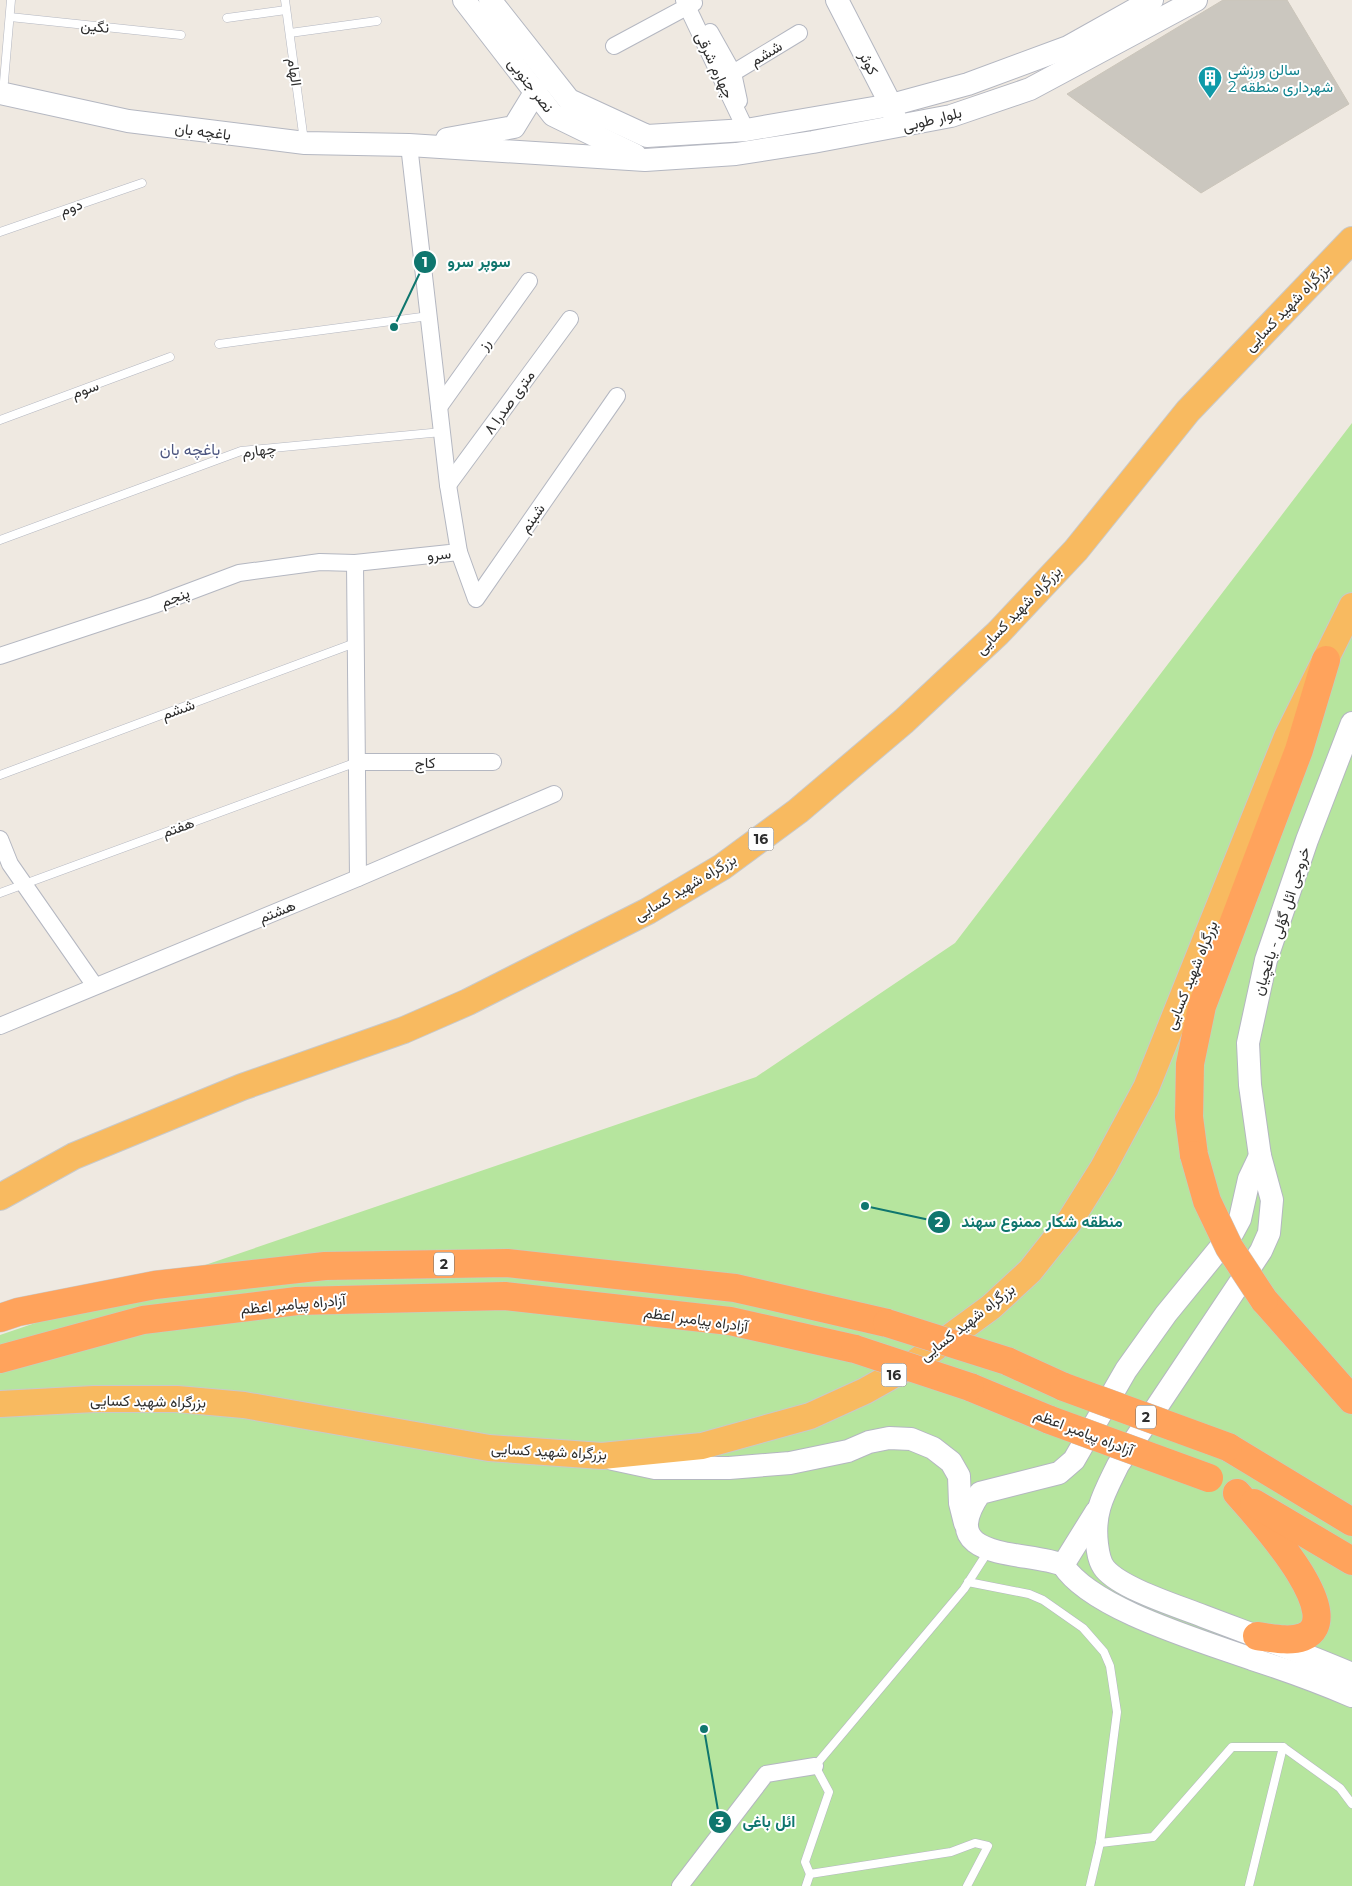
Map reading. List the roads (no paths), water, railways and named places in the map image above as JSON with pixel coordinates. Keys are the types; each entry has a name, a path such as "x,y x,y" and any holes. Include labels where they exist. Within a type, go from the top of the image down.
{"highway":[{"name":"بزرگراه شهید کسایی","path":"0,1197 74,1156 242,1087 404,1030 468,1002 648,912 722,867 806,805 904,722 998,633 1076,550 1188,411 1352,240"},
{"name":"بزرگراه شهید کسایی","path":"0,1404 94,1399 177,1400 234,1404 489,1448 602,1456 702,1446 810,1416 865,1392 913,1364 990,1307 1030,1271 1069,1222 1098,1175 1146,1088 1286,737 1352,606"},
{"path":"1326,660 1300,750 1202,1006 1190,1064 1189,1117 1194,1156 1207,1201 1229,1247 1264,1300 1352,1400"},
{"name":"2","path":"0,1318 18,1312 155,1285 325,1266 506,1263 735,1288 888,1323 1007,1361 1064,1387 1228,1447 1352,1522"},
{"name":"آزادراه پیامبر اعظم","path":"0,1359 143,1320 297,1301 505,1296 730,1321 856,1349 970,1387 1050,1420 1209,1478 1338,1551 1352,1561"},
{"path":"1237,1493 1304,1576 1315,1597 1318,1609 1314,1628 1304,1636 1290,1640 1257,1636"}],"main road":[{"name":"نصر جنوبی","path":"464,0 553,115 645,160"},
{"name":"نصر جنوبی","path":"490,0 569,100 647,136"},
{"name":"کوثر","path":"837,0 891,105 897,127"},
{"name":"بلوار طوبی","path":"647,136 746,130 891,105 968,84 1068,47 1152,0"},
{"name":"بلوار طوبی","path":"409,145 645,160 736,154 897,127 951,116 1030,88 1196,0"},
{"path":"409,145 514,127 536,91"},
{"name":"باغچه بان","path":"1,93 128,121 305,143 409,145"},
{"name":"خروجی ائل گؤلی - یاغچیان","path":"1097,1511 1118,1465 1261,1251 1269,1233 1272,1200 1260,1156 1250,1086 1248,1043 1266,960 1307,840 1352,723"},
{"path":"969,1536 966,1523 969,1508 980,1493 1059,1473 1074,1460 1126,1370 1166,1314 1233,1232 1240,1220 1249,1179 1260,1156"},
{"path":"602,1456 655,1468 729,1468 790,1463 848,1451 868,1442 889,1438 911,1439 933,1448 951,1462 959,1476 960,1503 969,1536 979,1546 989,1550 1062,1565 1077,1583 1150,1623 1312,1679 1352,1696"},
{"path":"1062,1565 1097,1511"},
{"path":"1097,1511 1094,1526 1098,1555 1104,1568 1118,1580 1156,1598 1352,1674"}],"street":[{"path":"614,46 690,1 733,73 746,130"},
{"name":"چهارم شرقی","path":"690,1 746,130"},
{"name":"ششم","path":"733,73 799,33"},
{"name":"سرو","path":"355,562 459,552 448,485 409,145"},
{"name":"رز","path":"439,408 529,281"},
{"name":"۸ متری صدرا","path":"448,485 570,319"},
{"name":"شبنم","path":"459,552 476,599 617,396"},
{"name":"پنجم","path":"0,656 154,605 239,573 320,562 355,562"},
{"path":"355,562 358,878"},
{"name":"کاج","path":"357,762 494,762"},
{"name":"هشتم","path":"0,1026 358,878 554,794"},
{"path":"0,839 10,864 95,986"},
{"path":"680,1886 766,1774 814,1766"}],"lane":[{"path":"1,93 11,0"},
{"name":"الهام","path":"285,0 305,143"},
{"path":"228,18 286,10"},
{"name":"نگین","path":"10,17 181,35"},
{"path":"290,33 377,21"},
{"name":"دوم","path":"0,232 142,182"},
{"path":"219,344 429,316"},
{"name":"سوم","path":"0,420 170,357"},
{"name":"چهارم","path":"0,540 241,451 442,432"},
{"name":"ششم","path":"0,775 356,643"},
{"name":"هفتم","path":"0,893 357,762"},
{"path":"806,1886 810,1874 804,1862 829,1792 814,1766 968,1582 989,1550"},
{"path":"968,1582 1029,1594 1043,1600 1083,1628 1104,1652 1110,1666 1117,1712 1100,1843 1090,1886"},
{"path":"1100,1843 1153,1837 1232,1747 1283,1747 1340,1788 1352,1804"},
{"path":"1249,1886 1283,1747"},
{"path":"810,1874 951,1852 975,1843 988,1846 967,1886"}],"place":[{"name":"سالن ورزشی شهرداری منطقه 2","path":"1210,99"},
{"name":"سوپر سرو","path":"394,327"},
{"name":"منطقه شکار ممنوع سهند","path":"865,1206"},
{"name":"ائل باغی","path":"704,1729"}],"district":[{"name":"باغچه بان","path":"190,449"}]}
